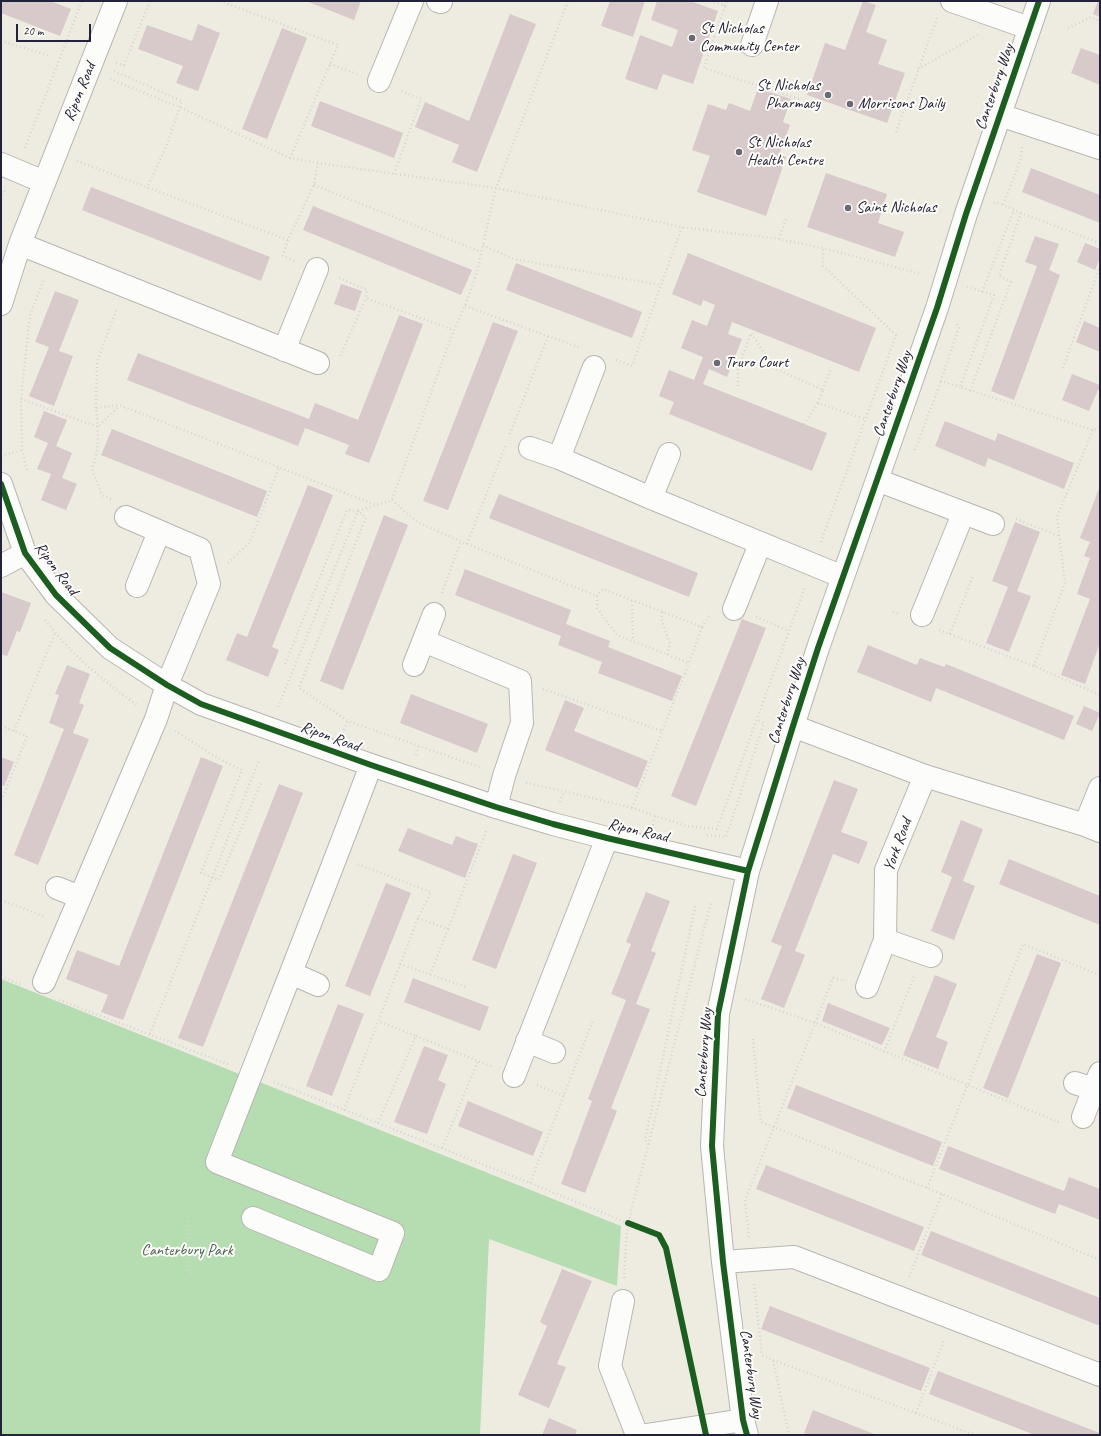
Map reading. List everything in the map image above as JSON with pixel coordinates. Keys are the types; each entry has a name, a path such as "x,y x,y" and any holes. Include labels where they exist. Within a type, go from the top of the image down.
{"street":[{"name":"Ripon Road","path":"1,304 20,244 116,1"},
{"path":"379,81 412,1"},
{"path":"752,45 768,1"},
{"name":"Canterbury Way","path":"745,1428 723,1262 712,1146 718,1014 748,871 793,726 843,577 937,308 966,214 1039,1"},
{"name":"Canterbury Way","path":"945,8 1029,28"},
{"name":"Canterbury Way","path":"1000,115 1100,148"},
{"path":"8,167 44,182"},
{"path":"20,244 318,363"},
{"path":"284,350 317,268"},
{"path":"559,458 597,358"},
{"path":"530,448 559,458 760,544 843,577"},
{"path":"651,498 669,454"},
{"path":"877,480 963,514 993,524"},
{"name":"Ripon Road","path":"1,484 25,553 56,595 110,648 167,685 201,704 371,765 496,807 607,838 748,871"},
{"path":"914,616 963,514"},
{"path":"42,989 67,926 156,719 167,685 209,584 200,549 126,517"},
{"path":"137,586 159,532"},
{"path":"734,609 760,544"},
{"name":"Ripon Road","path":"1,566 25,553"},
{"path":"414,665 434,614"},
{"path":"424,641 520,681 522,723 504,776 496,807"},
{"path":"793,726 925,776 1092,828 1100,788"},
{"name":"Ripon Road","path":"253,1218 379,1270 393,1233 217,1162 337,856 371,765"},
{"name":"York Road","path":"867,987 885,940 886,870 925,776"},
{"name":"Ripon Road","path":"514,1076 607,838"},
{"path":"57,888 80,897"},
{"path":"885,940 927,954"},
{"path":"291,973 318,985"},
{"path":"527,1041 554,1052"},
{"path":"1073,1121 1090,1082"},
{"path":"723,1262 794,1257 1100,1375"},
{"path":"624,1301 610,1366 636,1435"},
{"path":"646,1435 745,1428"}],"path":[{"path":"1,199 8,167 24,149 82,1"},
{"path":"114,63 124,65 150,1"},
{"path":"220,1 338,45 290,158"},
{"path":"392,500 454,330 465,306 476,275 496,188 568,1"},
{"path":"725,6 727,1"},
{"path":"896,132 918,69 945,8"},
{"path":"1068,28 1091,17 1100,21"},
{"path":"918,69 983,32"},
{"path":"1,41 50,56"},
{"path":"330,64 379,81 421,99 394,174"},
{"path":"111,69 182,101 166,147 147,188"},
{"path":"108,78 179,107 290,158 318,164 496,188 682,226 779,239 823,248 921,274"},
{"path":"1031,125 1021,147 1021,158 1003,205 1100,243"},
{"path":"56,153 288,240"},
{"path":"318,164 314,185 288,240 283,256 317,268 367,290 366,298 335,368 318,363"},
{"path":"314,185 481,252"},
{"path":"982,292 1014,210"},
{"path":"970,391 1011,282 999,276 1021,213"},
{"path":"779,239 786,219"},
{"path":"465,306 548,336 597,358 632,366 682,226"},
{"path":"483,245 513,259 661,285"},
{"path":"358,511 366,517 299,688 348,721 519,782 564,791 632,808 686,826 717,829 896,335 823,266 823,248"},
{"path":"28,470 22,450 21,399 30,315 53,258"},
{"path":"1063,368 1100,266"},
{"path":"965,286 994,295 960,387 1093,430 1100,427"},
{"path":"125,287 97,362 97,457 92,468 102,495 130,508 126,517"},
{"path":"366,298 454,330"},
{"path":"738,386 738,369 751,333 774,368 822,390"},
{"path":"467,544 548,336"},
{"path":"804,424 818,402 831,368"},
{"path":"914,454 940,381"},
{"path":"21,399 98,427"},
{"path":"818,402 865,419"},
{"path":"96,408 119,405 376,505"},
{"path":"98,427 119,405"},
{"path":"1034,666 1066,584 1057,518 1093,430"},
{"path":"1,456 22,450"},
{"path":"208,583 250,542 279,467"},
{"path":"285,664 346,510 358,511 392,500"},
{"path":"392,500 417,522 467,544 597,596"},
{"path":"278,707 358,511"},
{"path":"993,524 1002,513 1059,536"},
{"path":"434,614 461,541"},
{"path":"950,634 973,576"},
{"path":"632,808 689,663 702,627 603,589 597,596 596,608 617,635 689,663"},
{"path":"632,600 633,641"},
{"path":"663,612 661,618 670,644 667,655"},
{"path":"893,612 914,616"},
{"path":"938,629 1034,666 1100,695"},
{"path":"14,731 55,633"},
{"path":"520,681 662,732"},
{"path":"726,837 764,723 757,720"},
{"path":"1,726 27,736 1,802"},
{"path":"150,1034 259,760"},
{"path":"430,975 496,807"},
{"path":"686,826 688,830"},
{"path":"337,856 431,892 418,918 344,1110"},
{"path":"1,900 67,926"},
{"path":"624,1301 626,1243 649,1144 711,902"},
{"path":"649,1144 645,1140 696,903"},
{"path":"418,918 448,930"},
{"path":"927,1188 1023,944 1100,975"},
{"path":"884,1052 927,954"},
{"path":"400,964 466,987"},
{"path":"1,976 42,989 150,1034 254,1066 344,1110 631,1224"},
{"path":"867,987 833,978 773,1126 745,1200 762,1355 975,1435"},
{"path":"743,998 815,1023 968,1085 1073,1121"},
{"path":"530,1183 593,1020"},
{"path":"378,1021 564,1096"},
{"path":"378,1123 416,1036"},
{"path":"754,1039 761,1122 942,1194 1100,1260"},
{"path":"442,1148 478,1061"},
{"path":"901,1298 942,1194"},
{"path":"188,1222 189,1271 197,1284"},
{"path":"916,1413 953,1318"},
{"path":"773,1360 789,1435"}],"green space":[{"name":"Canterbury Park","path":"1,979 621,1226 617,1286 489,1239 480,1435 1,1435"}],"building":[{"path":"1,1 50,1 71,9 60,36 1,13"},
{"path":"306,1 361,1 354,20"},
{"path":"610,1 645,1 633,37 601,26"},
{"name":"St Nicholas Community Center","path":"657,1 690,1 718,11 693,84 663,74 657,90 625,79 640,35 672,47 678,30 651,20"},
{"path":"863,1 876,5 866,32 887,40 878,64 905,73 887,123 807,95 825,43 845,50"},
{"path":"1098,1 1100,1 1100,17 1093,14"},
{"path":"510,14 536,24 477,172 452,162 459,145 415,127 425,102 469,121"},
{"path":"198,24 220,33 198,91 176,83 183,66 138,49 147,25 192,41"},
{"path":"282,28 307,38 267,139 242,129"},
{"path":"1081,48 1100,55 1100,85 1071,73"},
{"name":"St Nicholas Health Centre","path":"758,88 791,99 783,122 790,125 779,155 786,157 766,216 697,192 710,156 692,150 708,104 726,110 729,103 750,111"},
{"path":"320,101 403,133 394,158 311,126"},
{"path":"1031,168 1100,195 1100,223 1022,192"},
{"name":"Saint Nicholas","path":"826,173 887,194 878,223 904,232 895,257 807,227"},
{"path":"91,187 270,257 261,281 82,210"},
{"path":"313,206 472,270 461,295 303,230"},
{"path":"1035,236 1059,244 1049,270 1060,275 1014,400 991,391 1037,266 1025,262"},
{"path":"1085,243 1100,249 1100,258 1095,270 1077,262"},
{"name":"Truro Court","path":"688,253 876,328 859,372 732,322 728,334 742,339 727,377 709,369 703,384 827,433 812,471 669,414 674,402 659,396 669,370 694,380 703,357 681,348 692,320 707,326 715,305 703,300 701,306 672,294"},
{"path":"516,263 642,312 632,338 506,290"},
{"path":"341,284 362,291 355,311 334,304"},
{"path":"55,291 79,300 59,351 73,356 54,406 29,396 49,347 35,342"},
{"path":"399,315 423,324 369,463 345,454 349,445 305,428 298,446 127,380 138,353 309,419 315,403 358,420"},
{"path":"1084,321 1100,328 1100,352 1076,342"},
{"path":"493,322 518,331 448,510 423,501"},
{"path":"1072,374 1100,385 1100,391 1098,390 1089,411 1062,400"},
{"path":"44,411 67,420 56,446 72,453 62,478 77,484 66,510 41,500 51,474 37,469 48,443 34,437"},
{"path":"945,421 995,441 998,433 1074,463 1064,489 988,458 985,467 935,446"},
{"path":"112,429 267,491 257,517 101,455"},
{"path":"308,485 333,495 272,647 279,650 268,677 226,660 237,633 247,637"},
{"path":"1100,486 1100,643 1085,684 1061,675 1090,599 1077,594 1090,558 1084,556 1090,542 1080,538"},
{"path":"499,494 698,573 689,597 489,518"},
{"path":"384,515 408,525 343,690 320,681"},
{"path":"1015,522 1040,532 1017,591 1031,596 1009,652 986,643 1008,587 992,581"},
{"path":"465,569 571,610 566,624 610,641 608,647 682,676 672,701 598,673 602,662 558,645 561,636 455,595"},
{"path":"1,592 31,603 20,632 17,631 7,656 1,654"},
{"path":"742,619 766,628 696,806 671,796"},
{"path":"868,645 917,665 920,658 944,667 946,664 1074,716 1064,740 936,688 931,702 857,672"},
{"path":"67,665 90,674 79,703 84,705 73,733 89,739 38,865 14,855 64,729 49,723 59,695 55,694"},
{"path":"411,694 488,724 477,753 400,723"},
{"path":"565,700 584,708 574,731 648,761 637,788 545,750"},
{"path":"1084,706 1100,713 1092,731 1076,724"},
{"path":"1,757 14,762 4,786 1,785"},
{"path":"201,757 223,766 123,1020 101,1012 108,995 66,979 77,950 119,966"},
{"path":"834,780 858,789 841,832 868,842 859,864 833,854 795,951 805,955 784,1008 761,999 782,946 771,942"},
{"path":"279,784 303,793 203,1047 178,1038"},
{"path":"961,820 983,829 963,881 975,886 954,940 931,931 952,877 941,872"},
{"path":"408,828 452,845 456,836 478,844 465,878 398,851"},
{"path":"513,854 537,863 496,969 472,960"},
{"path":"1009,859 1100,896 1100,925 999,884"},
{"path":"386,883 411,893 370,996 345,986"},
{"path":"646,892 670,901 651,951 656,953 636,1004 650,1009 611,1108 617,1111 585,1193 561,1184 592,1101 588,1099 626,1000 611,994 631,944 626,942"},
{"path":"1037,954 1061,963 1008,1098 983,1088"},
{"path":"935,975 957,984 936,1037 948,1042 938,1069 903,1055"},
{"path":"413,978 489,1007 480,1031 404,1002"},
{"path":"828,1003 890,1028 882,1045 822,1021"},
{"path":"338,1004 364,1014 332,1096 306,1086"},
{"path":"424,1046 448,1055 438,1080 446,1084 427,1134 394,1122"},
{"path":"796,1085 942,1142 933,1166 787,1108"},
{"path":"468,1101 543,1132 533,1156 458,1126"},
{"path":"948,1146 1064,1191 1069,1177 1100,1189 1100,1220 1059,1204 1055,1214 939,1169"},
{"path":"766,1165 924,1227 914,1251 756,1189"},
{"path":"931,1231 1100,1298 1100,1326 921,1255"},
{"path":"562,1269 592,1281 557,1364 566,1367 549,1408 518,1395 547,1326 540,1322"},
{"path":"770,1306 930,1368 921,1391 761,1329"},
{"path":"938,1371 1100,1433 1100,1435 1035,1435 929,1394"},
{"path":"813,1410 877,1435 809,1435 804,1433"},
{"path":"549,1418 577,1430 575,1435 542,1435"}],"cycle path":[{"path":"747,1435 743,1420 723,1262 712,1146 718,1014 748,871 793,726 818,648 937,308 966,214 1039,1"},
{"path":"1,484 25,553 56,595 110,648 167,685 201,704 371,765 496,807 607,838 748,871"},
{"path":"628,1223 659,1235 666,1248 706,1435"}],"place":[{"name":"St Nicholas Community Center","path":"692,38"},
{"name":"St Nicholas Pharmacy","path":"828,95"},
{"name":"Morrisons Daily","path":"850,104"},
{"name":"St Nicholas Health Centre","path":"739,152"},
{"name":"Saint Nicholas","path":"848,208"},
{"name":"Truro Court","path":"717,363"}]}
